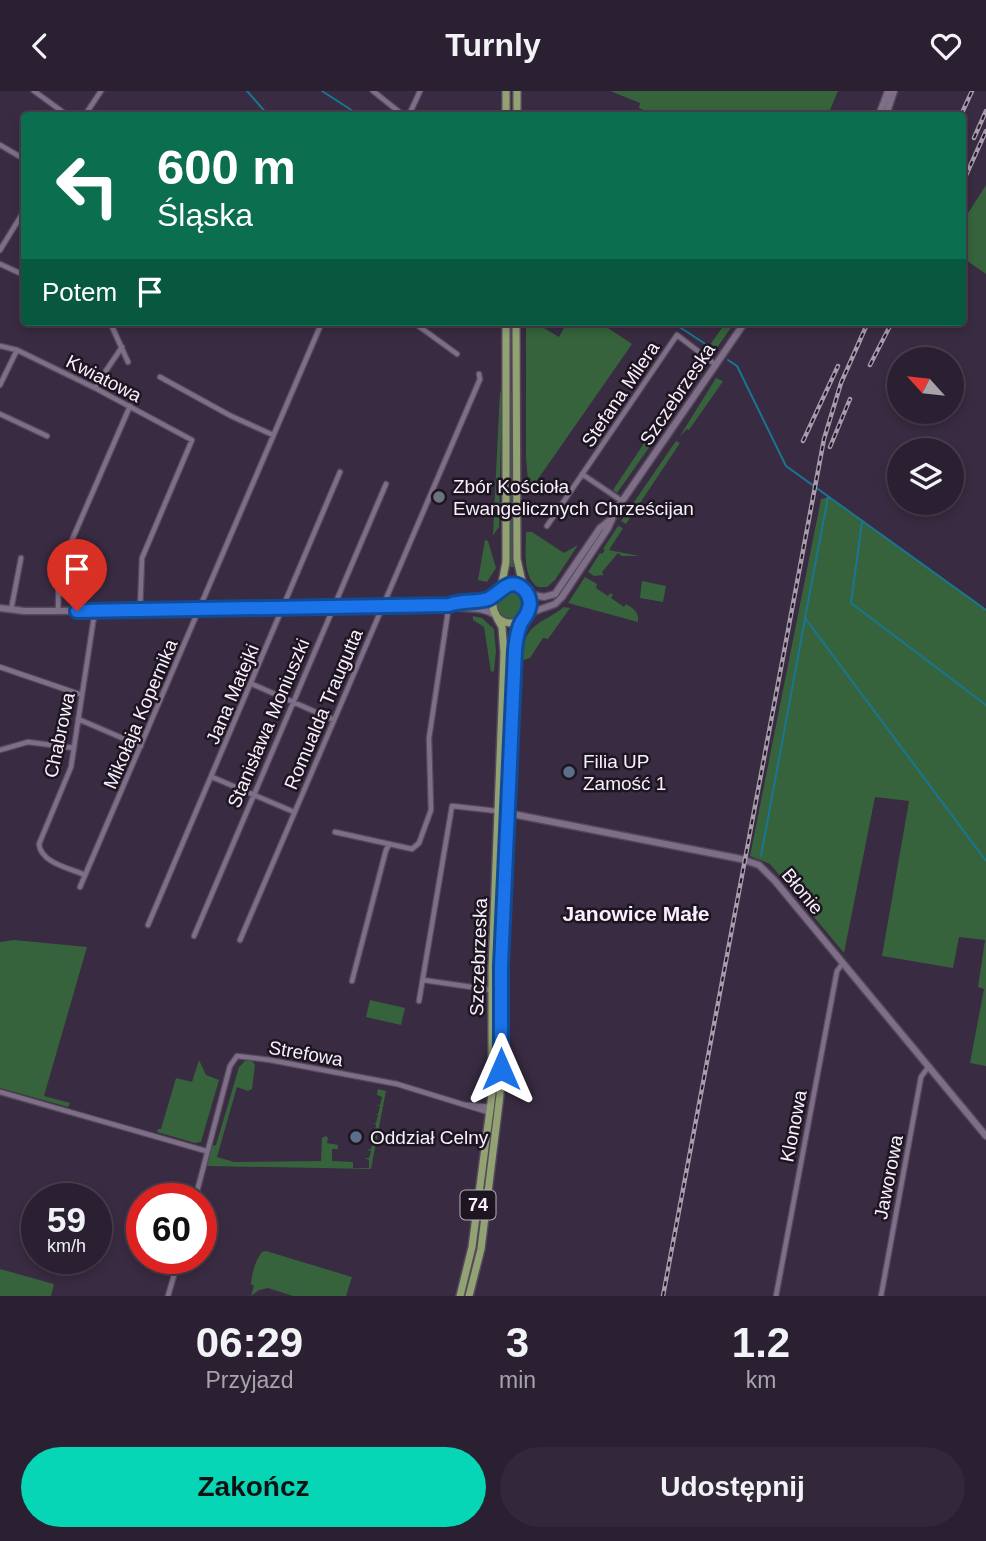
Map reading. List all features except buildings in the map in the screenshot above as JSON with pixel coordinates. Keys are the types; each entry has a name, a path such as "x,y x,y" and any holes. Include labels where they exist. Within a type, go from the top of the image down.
{"main road":[{"path":"506,91 506,112"},
{"path":"517,91 517,112"},
{"name":"74","path":"497,617 492,605 502,583 506,562 506,326"},
{"name":"74","path":"516,326 517,559 530,603 526,615"},
{"path":"497,592 513,585 525,592"},
{"path":"497,617 511,623 519,622 526,615"},
{"name":"Szczebrzeska","path":"460,1296 471,1256 493,1110 501,1080 501,966 515,650 519,628 526,615"},
{"name":"Szczebrzeska","path":"469,1296 481,1249 493,1110 492,990 504,646 502,627 497,617"}],"street":[{"path":"34,91 63,112"},
{"path":"87,112 101,91"},
{"path":"373,91 399,112"},
{"path":"410,112 419,91"},
{"path":"879,112 888,91"},
{"path":"887,112 894,91"},
{"path":"0,145 21,157"},
{"path":"0,250 21,216"},
{"path":"0,264 21,274"},
{"path":"112,326 128,362"},
{"name":"Mikołaja Kopernika","path":"80,887 319,326"},
{"path":"419,326 457,353"},
{"name":"Szczebrzeska","path":"526,615 555,604 562,597 608,528 622,501 742,326"},
{"name":"Stefana Milera","path":"547,526 677,335 716,365"},
{"name":"Kwiatowa","path":"0,346 17,350 95,388 192,440 142,558 141,610"},
{"path":"95,388 122,347"},
{"path":"0,385 17,350"},
{"name":"Romualda Traugutta","path":"240,940 480,379 479,374"},
{"path":"160,377 231,416 273,435"},
{"path":"58,611 58,570 130,406"},
{"path":"0,414 47,436"},
{"path":"19,431 22,424"},
{"name":"Jana Matejki","path":"148,925 340,472"},
{"name":"Stefana Milera","path":"582,474 622,501"},
{"name":"Stanisława Moniuszki","path":"194,936 386,484"},
{"name":"Szczebrzeska","path":"525,592 544,597 557,591 600,529 611,519"},
{"path":"11,610 21,558"},
{"path":"1,611 449,605 460,601 486,599 497,592"},
{"path":"449,605 459,609 487,610 497,617"},
{"path":"335,832 415,849 431,813 429,742 449,605"},
{"name":"Chabrowa","path":"85,875 45,857 39,846 71,767 95,610"},
{"path":"0,667 82,695"},
{"path":"252,684 334,720"},
{"path":"78,719 141,746"},
{"path":"0,750 27,742 74,748"},
{"path":"212,777 294,812"},
{"path":"419,1001 452,806 497,811"},
{"name":"Błonie","path":"497,811 756,864 771,877 986,1136"},
{"path":"352,981 389,845"},
{"name":"Klonowa","path":"776,1296 836,971 843,963"},
{"path":"423,981 492,990"},
{"name":"Strefowa","path":"199,1183 230,1066 233,1059 240,1056 397,1084 493,1110"},
{"name":"Jaworowa","path":"880,1296 921,1077 929,1066"},
{"path":"0,1092 206,1151"},
{"path":"168,1296 174,1274"}],"green space":[{"path":"610,91 838,91 829,112 648,112 639,108 640,103"},
{"path":"986,185 986,274 966,260 966,216"},
{"path":"526,326 541,326 559,337 565,326 605,326 632,344 529,492 526,457"},
{"path":"723,326 732,326 711,356 705,352"},
{"path":"702,356 708,364 617,493 613,490"},
{"path":"716,378 723,381 689,430 680,436"},
{"path":"502,390 499,527 493,535 500,392"},
{"path":"509,391 513,391 514,567 508,567"},
{"path":"676,441 680,443 626,524 621,521"},
{"path":"828,497 986,610 986,1066 970,1063 984,989 978,987 985,940 959,937 953,968 882,956 909,801 875,797 844,953 770,864 750,856 821,499"},
{"path":"618,526 623,528 609,550 639,556 622,556 618,553 602,572 604,575 594,576 588,572 600,553 605,550 603,549"},
{"path":"526,532 532,532 564,553 578,545 555,580 547,587 538,587 529,576"},
{"path":"485,540 488,541 496,568 487,582 478,580"},
{"path":"585,577 597,584 596,588 608,596 610,593 613,595 611,598 624,607 626,604 634,609 638,622 568,603"},
{"path":"642,581 666,586 663,602 640,598"},
{"path":"511,590 521,594 525,604 521,614 511,618 501,614 497,604 501,594"},
{"path":"564,607 570,608 548,639 543,638 530,658 523,660 529,632"},
{"path":"473,616 482,618 494,629 494,671 491,672 484,627 473,620"},
{"path":"506,638 513,639 504,788 507,721"},
{"path":"14,940 87,947 44,1096 70,1103 68,1107 0,1088 0,942"},
{"path":"370,1000 405,1008 401,1025 366,1017"},
{"path":"199,1060 206,1075 219,1080 201,1142 195,1143 157,1132 161,1129 176,1078 192,1082"},
{"path":"245,1061 252,1061 255,1065 252,1089 248,1091 237,1087 217,1157 234,1162 321,1161 322,1138 326,1136 327,1143 338,1145 338,1149 332,1149 332,1161 353,1162 353,1168 369,1168 369,1160 365,1158 369,1158 371,1151 367,1150 371,1149 373,1142 369,1140 373,1141 374,1133 371,1131 375,1132 376,1124 373,1123 376,1123 378,1115 374,1114 378,1114 380,1106 376,1105 380,1105 382,1097 377,1095 378,1089 386,1091 371,1169 207,1166 212,1146 216,1145 239,1067"},
{"path":"262,1252 352,1277 346,1296 293,1296 268,1288 251,1296 254,1267"},
{"path":"0,1269 54,1284 51,1296 0,1296"}],"waterway":[{"path":"247,91 265,112"},
{"path":"322,91 354,112"},
{"path":"678,326 716,351"},
{"path":"728,360 737,366 786,466 986,610"},
{"path":"828,497 805,618 986,861"},
{"path":"862,522 851,603 986,705"},
{"path":"761,856 805,619"}],"railway":[{"path":"962,112 972,91"},
{"path":"974,138 986,111"},
{"path":"966,175 986,131"},
{"path":"663,1296 824,439 841,383 866,326"},
{"path":"870,365 890,326"},
{"path":"803,441 838,366"},
{"path":"830,447 850,399"}],"place":[{"name":"Zbór Kościoła Ewangelicznych Chrześcijan","path":"439,497"},
{"name":"Filia UP Zamość 1","path":"569,772"},
{"name":"Oddział Celny","path":"356,1137"}],"district":[{"name":"Janowice Małe","path":"636,914"}],"route":[{"path":"77,611 449,605 460,601 486,599 509,585 524,590 530,606 519,628 515,650 501,966 501,1069"}]}
